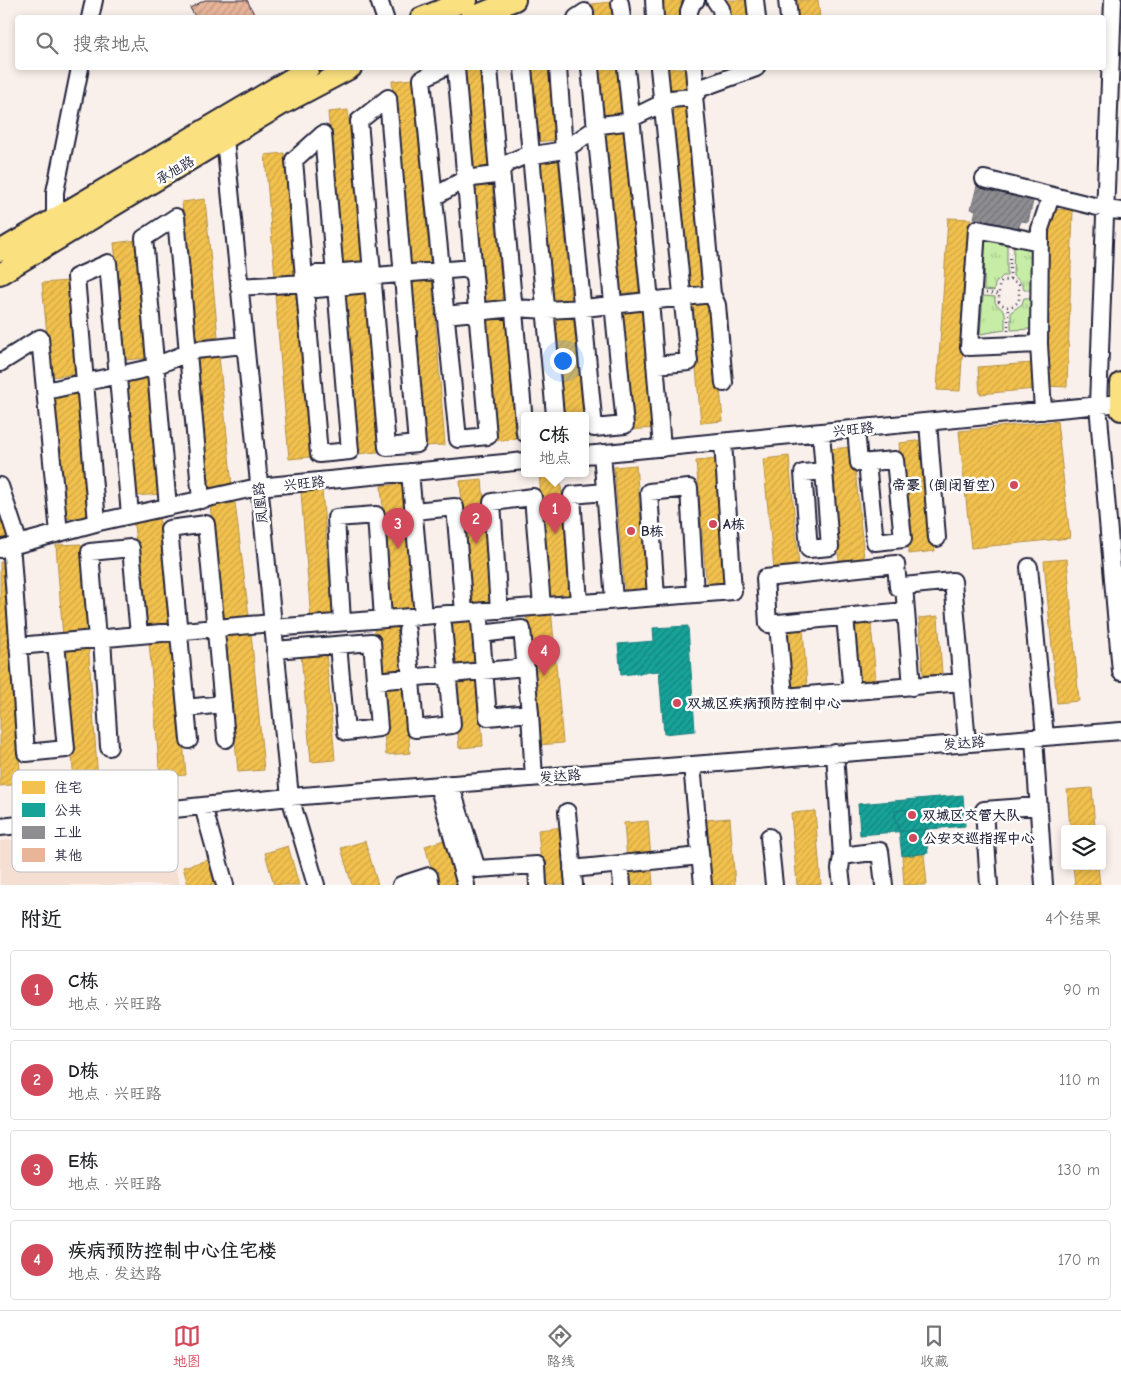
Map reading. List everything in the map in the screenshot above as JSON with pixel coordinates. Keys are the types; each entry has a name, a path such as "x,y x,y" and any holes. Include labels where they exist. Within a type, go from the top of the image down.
{"main road":[{"path":"429,15 467,0"},
{"path":"478,15 516,0"},
{"name":"承旭路","path":"0,251 306,70"},
{"name":"承旭路","path":"0,274 314,86 347,70"},
{"path":"1121,382 1121,410"}],"street":[{"path":"91,15 94,0"},
{"path":"379,0 384,15"},
{"path":"654,0 655,15"},
{"path":"689,15 693,1 696,0"},
{"path":"715,0 722,9 722,15"},
{"path":"756,0 757,15"},
{"path":"787,0 788,15"},
{"path":"1113,0 1113,210 1098,405 1121,672"},
{"path":"56,218 55,192 80,70"},
{"path":"439,70 422,79 458,439 488,436 456,70"},
{"path":"489,70 523,412"},
{"path":"523,70 555,412"},
{"path":"558,70 594,428 594,454 605,492 614,600"},
{"path":"590,70 625,425 594,428"},
{"path":"626,70 650,300 662,448"},
{"path":"655,365 689,362 659,70"},
{"path":"694,70 712,294 717,305 724,383"},
{"path":"434,197 465,179 495,174 508,163 530,155 565,148 601,125 624,122 671,99 695,94 701,88 726,73 744,70"},
{"path":"388,98 417,444 387,447 373,276 359,121 388,98"},
{"name":"凤凰路","path":"223,118 290,797 316,885"},
{"path":"323,134 350,451 319,454 305,283 294,160 323,134"},
{"path":"984,179 1113,210"},
{"path":"1043,411 1039,344 1040,229 1051,196"},
{"path":"168,507 144,238 176,217 201,500"},
{"path":"1039,344 970,347 977,229 1040,242"},
{"path":"97,522 76,277 108,263 130,515"},
{"path":"373,276 474,268"},
{"path":"239,287 305,283 316,289 336,280 368,284 373,276"},
{"path":"446,315 514,308 545,310 582,308 712,294"},
{"path":"0,363 40,338 59,533"},
{"path":"46,391 155,366 196,350 244,345"},
{"name":"兴旺路","path":"594,454 1121,403"},
{"path":"928,422 937,538"},
{"path":"856,429 859,463 895,460 903,539 875,542 868,463"},
{"path":"821,433 824,471"},
{"path":"18,646 216,628 342,622 733,591 723,442"},
{"name":"兴旺路","path":"10,550 97,522 258,487 521,461"},
{"path":"410,472 423,616"},
{"path":"0,486 10,550 26,753 66,749 56,643"},
{"path":"656,597 649,492 689,488 695,594"},
{"path":"580,603 572,495 605,492"},
{"path":"500,610 492,502 533,497 542,606"},
{"path":"414,511 455,508 464,612"},
{"path":"342,622 336,518 376,514 383,619"},
{"path":"189,740 169,529 206,524 226,739"},
{"path":"109,747 90,552 132,548 139,635"},
{"path":"906,611 768,624 765,578 896,564 898,587 953,582 967,743"},
{"path":"1029,567 1039,737 1038,806 1044,885"},
{"path":"904,586 912,687"},
{"path":"845,617 852,692"},
{"path":"778,623 784,697 962,682"},
{"path":"407,631 415,729 452,725 443,625"},
{"path":"530,713 488,717 480,627 522,629 530,713 534,778"},
{"path":"275,650 372,642 379,728 346,732 338,645"},
{"path":"375,681 526,667"},
{"path":"186,708 223,704"},
{"name":"发达路","path":"178,809 290,797 1121,731"},
{"path":"836,754 842,885"},
{"path":"692,765 703,885"},
{"path":"444,785 466,885"},
{"path":"444,785 477,870 537,865 538,885"},
{"path":"203,806 225,885"},
{"path":"989,885 984,810 1038,806"},
{"path":"567,812 573,877 620,864 700,856"},
{"path":"770,836 774,885"},
{"path":"842,856 880,851 884,885"},
{"path":"620,864 622,885"},
{"path":"401,885 429,876 432,885"}],"path":[{"path":"1010,236 1010,279"},
{"path":"1010,279 1019,284 1019,301 1008,308 999,302 999,286 1002,281 1010,279"},
{"path":"1007,346 1008,308"}],"shaded area":[{"path":"12,840 12,872 176,872 180,885 0,885 0,841"}],"green space":[{"path":"985,239 1007,244 1007,276 1003,276 995,284 994,291 984,290"},
{"path":"1014,245 1034,249 1034,290 1024,290 1020,282 1013,276"},
{"path":"983,296 995,297 995,303 1005,312 1005,330 980,334"},
{"path":"1024,298 1033,298 1032,329 1011,330 1011,312 1022,304"}],"building: 住宅":[{"path":"661,0 682,0 683,15 662,15"},
{"path":"727,0 749,0 751,15 729,15"},
{"path":"796,0 818,0 820,15 798,15"},
{"path":"612,2 613,15 592,15 591,4"},
{"path":"460,70 481,70 490,167 469,169"},
{"path":"528,70 550,70 557,140 535,142"},
{"path":"597,70 618,70 622,114 601,116"},
{"path":"666,70 688,70 689,88 668,89"},
{"path":"413,79 430,262 408,264 392,81"},
{"path":"693,106 710,289 689,291 671,108"},
{"path":"348,110 362,263 342,265 328,112"},
{"path":"624,130 639,292 618,294 602,132"},
{"path":"284,153 295,276 275,278 265,155"},
{"path":"558,159 571,299 549,301 537,161"},
{"path":"492,185 503,300 482,302 471,187"},
{"path":"205,199 218,337 195,340 182,202"},
{"path":"1050,209 1073,210 1067,387 1044,386"},
{"path":"948,218 971,219 960,391 937,390"},
{"path":"137,240 148,358 126,360 114,243"},
{"path":"432,280 445,445 424,446 410,281"},
{"path":"68,281 77,374 51,377 42,283"},
{"path":"365,287 378,452 356,454 343,289"},
{"path":"296,293 310,457 289,459 275,294"},
{"path":"712,301 723,421 701,423 690,303"},
{"path":"642,308 654,428 631,430 620,310"},
{"path":"573,314 583,412 561,412 552,315"},
{"path":"505,315 516,439 494,441 483,317"},
{"path":"219,356 232,486 208,488 196,358"},
{"path":"1033,363 1035,389 980,394 978,367"},
{"path":"150,376 161,494 136,496 126,378"},
{"path":"79,392 91,516 65,519 53,395"},
{"name":"帝豪（倒闭暂空）","path":"1057,421 1070,538 971,548 959,431"},
{"path":"924,440 935,551 909,554 899,443"},
{"path":"853,447 864,558 839,560 828,449"},
{"path":"789,456 799,567 774,569 763,459"},
{"name":"A栋","path":"718,459 729,588 707,590 696,461"},
{"name":"B栋","path":"636,465 647,594 625,596 614,467"},
{"path":"539,477 560,477 571,598 549,600"},
{"path":"482,479 493,608 471,610 460,481"},
{"path":"403,484 414,612 392,614 381,486"},
{"path":"322,490 333,618 311,620 301,492"},
{"path":"235,503 249,616 224,619 210,506"},
{"path":"0,507 10,538 0,541"},
{"path":"159,515 172,624 147,627 133,518"},
{"path":"81,544 97,770 73,770 56,545"},
{"path":"1067,559 1079,701 1057,703 1044,561"},
{"path":"0,562 4,562 20,770 12,770 12,785 0,786"},
{"path":"551,608 563,743 538,745 526,610"},
{"path":"474,613 483,746 459,748 450,615"},
{"path":"938,616 942,674 923,675 919,618"},
{"path":"399,619 410,753 386,755 374,621"},
{"path":"871,624 876,681 856,683 852,625"},
{"path":"803,629 807,686 788,688 783,630"},
{"path":"251,633 264,770 238,772 225,635"},
{"path":"174,639 186,775 178,776 178,770 159,770 149,641"},
{"path":"326,652 335,760 311,762 301,655"},
{"path":"1092,788 1095,825 1070,825 1067,790"},
{"path":"815,811 821,885 797,885 791,813"},
{"path":"730,818 735,885 712,885 706,820"},
{"path":"648,821 653,885 629,885 624,823"},
{"path":"564,827 569,885 543,885 538,830"},
{"path":"447,839 460,885 436,885 425,846"},
{"path":"365,841 378,885 352,885 341,848"},
{"path":"288,846 299,885 274,885 265,853"},
{"path":"924,854 927,885 904,885 902,856"},
{"path":"208,860 215,885 188,885 183,867"},
{"path":"1073,870 1098,870 1100,885 1075,885"}],"building: 公共":[{"name":"双城区疾病预防控制中心","path":"688,626 695,731 664,734 659,671 621,675 618,644 654,641 653,628"},
{"name":"双城区交管大队","path":"963,795 965,826 860,835 858,804"},
{"name":"公安交巡指挥中心","path":"907,809 907,814 924,812 928,853 902,856 895,811"}],"building: 工业":[{"path":"978,182 1034,197 1028,222 1021,221 1018,229 974,218 976,210 971,209"}],"building: 其他":[{"path":"205,0 247,0 254,15 194,15 190,8"}],"place":[{"name":"帝豪（倒闭暂空）","path":"1014,485"},
{"name":"A栋","path":"713,524"},
{"name":"B栋","path":"631,531"},
{"name":"C栋","path":"555,534"},
{"name":"D栋","path":"476,544"},
{"name":"E栋","path":"398,549"},
{"name":"疾病预防控制中心住宅楼","path":"544,676"},
{"name":"双城区疾病预防控制中心","path":"677,703"},
{"name":"双城区交管大队","path":"912,815"},
{"name":"公安交巡指挥中心","path":"913,838"}]}
